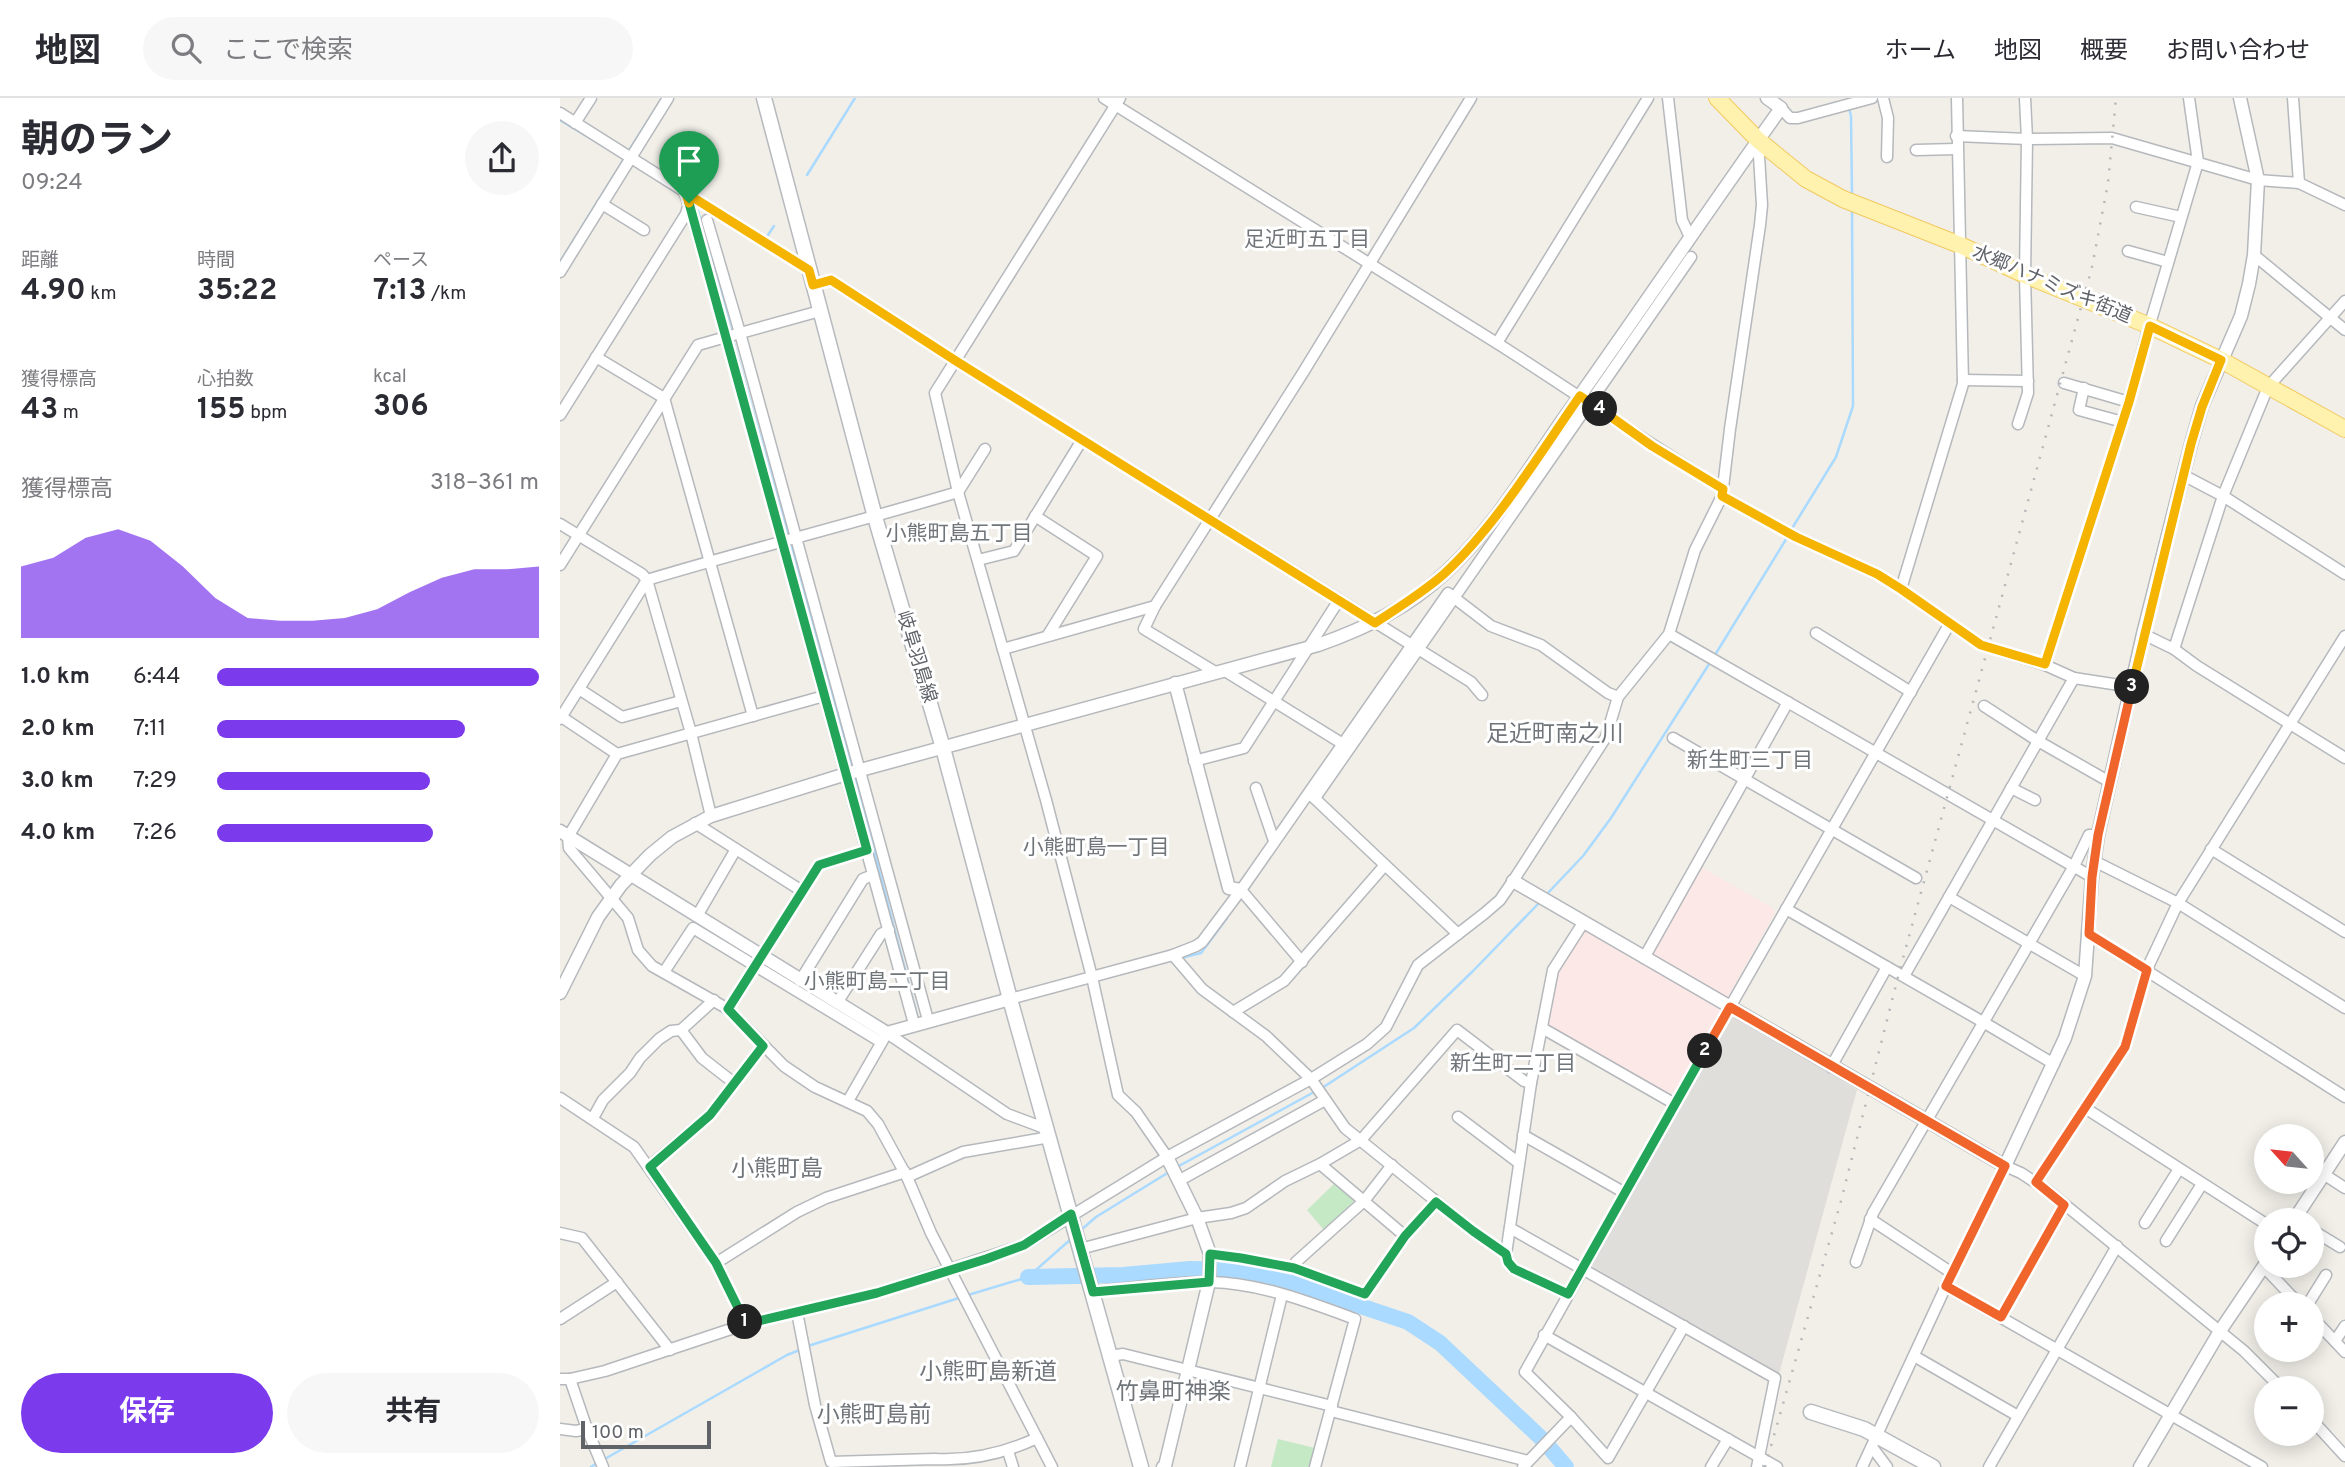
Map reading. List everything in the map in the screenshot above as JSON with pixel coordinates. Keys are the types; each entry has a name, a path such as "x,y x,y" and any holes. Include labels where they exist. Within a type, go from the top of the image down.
{"main road":[{"name":"岐阜羽島線","path":"764,98 875,517 943,748 1141,1467"},
{"name":"水郷ハナミズキ街道","path":"1717,98 1758,140 1806,180 1843,199 2150,326 2221,360 2345,429"},
{"path":"1811,1412 1864,1429 1875,1441 1933,1467"}],"street":[{"path":"575,123 591,98"},
{"path":"560,272 668,98"},
{"path":"1104,98 1118,102 1368,264 1586,400 1780,528 1877,574 1981,645 2045,664 2074,678 2132,687"},
{"path":"1343,744 1274,701 1144,629 1155,606 1471,98"},
{"path":"1496,343 1648,98"},
{"path":"1668,98 1682,220 1690,237"},
{"path":"1767,98 1790,118 1869,99"},
{"path":"1883,98 1888,118 1887,157"},
{"path":"1901,589 1963,380 1956,98"},
{"path":"2018,424 2028,393 2025,98"},
{"path":"2045,664 2123,422 2198,162 2189,98"},
{"path":"1862,1467 1952,1273 2054,1064 2085,976 2092,877 2098,835 2143,634 2202,407 2241,316 2254,255 2258,180 2240,98"},
{"path":"2292,98 2300,183"},
{"path":"1118,102 935,393 958,492 1046,800 1092,977 1118,1095 1136,1112 1179,1178 1197,1218 1210,1257 1210,1279 1166,1467"},
{"path":"1312,795 1343,744 1455,597 1690,237 1781,108"},
{"path":"560,113 631,157 688,198 809,270"},
{"path":"1956,136 2112,138 2258,180 2300,183 2345,205"},
{"path":"603,1467 565,1379 605,1371 746,1324 877,1293 1024,1245 1168,1159 1312,1081 1367,1044 1386,1027 1419,965 1500,900 1606,737 1618,697 1670,634 1695,550 1723,492 1762,205 1758,140"},
{"path":"1916,150 1956,149"},
{"path":"688,198 914,1024"},
{"path":"560,415 686,214 688,198"},
{"path":"602,204 644,230"},
{"path":"2136,207 2181,217"},
{"path":"707,220 928,1020"},
{"path":"2128,251 2168,262"},
{"path":"2254,255 2345,330"},
{"path":"560,993 587,936 612,897 631,874 672,837 710,816 846,774 1308,648 1375,623 1420,594 1476,542 1586,400 1691,257"},
{"path":"813,285 831,280 956,361 1471,682 1482,695"},
{"path":"2174,649 2223,496 2268,387 2345,301"},
{"path":"560,565 698,345 820,311"},
{"path":"596,357 664,398 753,716"},
{"path":"1963,380 2028,381"},
{"path":"2064,383 2129,402"},
{"path":"2084,388 2079,410 2123,422"},
{"path":"978,560 1014,551 1082,440"},
{"path":"617,754 560,718 647,580 958,492 985,449"},
{"path":"2183,475 2223,496 2345,574"},
{"path":"1035,516 1097,556 1048,635"},
{"path":"560,524 642,574 647,580 691,733 710,816"},
{"path":"1455,597 1492,626 1541,645 1608,693 1618,697"},
{"path":"1195,761 1244,748 1339,600"},
{"path":"1003,649 1155,606"},
{"path":"1684,1326 1608,1458 1525,1372 1950,623"},
{"path":"1816,633 1910,692"},
{"path":"1670,634 2092,877"},
{"path":"2143,634 2174,649 2345,758"},
{"path":"2036,1182 2125,1047 2147,970 2178,903 2345,636"},
{"path":"848,1101 884,1038 914,1024 1172,955 1202,942 1274,841 1312,795 1415,647"},
{"path":"1904,976 2074,678"},
{"path":"1175,683 1229,888 1241,890 1302,962"},
{"path":"579,689 622,717 681,701"},
{"path":"564,834 617,754 824,696"},
{"path":"1644,958 1788,702"},
{"path":"1983,706 2109,781"},
{"path":"1673,738 1916,878"},
{"path":"1256,788 1274,841"},
{"path":"2011,788 2035,800"},
{"path":"1312,795 1458,934"},
{"path":"695,823 802,891"},
{"path":"564,834 631,874 697,921 819,999 1007,1114 1049,1133"},
{"path":"564,834 573,855 628,918 638,950 652,966 728,1009 797,1077 867,1111 878,1124 1052,1467"},
{"path":"1856,1262 1870,1219 2074,866 2089,835 2098,835"},
{"path":"664,972 697,921 736,849"},
{"path":"2211,849 2345,932"},
{"path":"728,1009 819,865 867,850"},
{"path":"2095,861 2178,903 2345,1008"},
{"path":"1233,1012 1284,981 1385,864"},
{"path":"800,981 863,879 873,875"},
{"path":"1514,881 1831,1067 2036,1182 2220,1331 2269,1376"},
{"path":"1949,897 2085,976"},
{"path":"1786,909 2054,1064"},
{"path":"1568,1294 1514,1269 1506,1254 1531,1083 1553,970 1583,923"},
{"path":"837,1003 881,934 889,930"},
{"path":"2089,934 2345,1097"},
{"path":"1172,955 1202,989 1266,1036 1312,1081 1345,1128 1473,1231 1506,1254"},
{"path":"759,962 800,981 819,999 837,1003 884,1038"},
{"path":"1831,1067 1887,967"},
{"path":"593,1118 603,1100 659,1039 671,1031 681,1030 714,1000"},
{"path":"1542,1028 1675,1104"},
{"path":"681,1030 702,1058 734,1083"},
{"path":"1079,1247 1246,1208 1285,1181 1361,1140 1457,1030 1524,1081 1531,1083"},
{"path":"650,1167 710,1115 763,1046"},
{"path":"560,1098 634,1147 716,1263 746,1324"},
{"path":"1179,1178 1324,1098"},
{"path":"2085,1108 2254,1216"},
{"path":"1458,1117 1519,1163"},
{"path":"716,1263 826,1198 906,1175 963,1152 1049,1133"},
{"path":"1523,1135 1625,1193"},
{"path":"2302,1208 2345,1142"},
{"path":"1320,1164 1405,1236"},
{"path":"1294,1268 1296,1262 1364,1201 1392,1165"},
{"path":"2144,1223 2179,1169"},
{"path":"2325,1175 2345,1188"},
{"path":"2166,1241 2202,1184"},
{"path":"1210,1257 1241,1258 1294,1268 1365,1294 1405,1236 1436,1202"},
{"path":"2001,1317 2064,1205"},
{"path":"1870,1219 1952,1273"},
{"path":"1510,1228 1775,1378 1758,1462"},
{"path":"560,1233 582,1238 670,1350"},
{"path":"2324,1237 2340,1247"},
{"path":"1989,1467 2117,1246"},
{"path":"2315,1292 2326,1275"},
{"path":"2140,1467 2220,1331 2256,1278"},
{"path":"2276,1278 2289,1292"},
{"path":"1092,1288 1210,1279 1301,1299 1355,1320 1315,1467"},
{"path":"560,1319 617,1282"},
{"path":"1946,1286 2262,1467"},
{"path":"1240,1467 1282,1295"},
{"path":"797,1312 815,1405 831,1462 950,1460 1009,1451 1037,1438"},
{"path":"2335,1341 2345,1326"},
{"path":"2324,1330 2345,1352"},
{"path":"1545,1335 1728,1439 1758,1462 1777,1467"},
{"path":"1109,1356 1123,1354 1259,1389 1526,1464 1571,1417"},
{"path":"1914,1356 2018,1416"},
{"path":"560,1429 587,1429"},
{"path":"2324,1433 2345,1456 2338,1467"},
{"path":"1711,1467 1728,1439"},
{"path":"1875,1441 1887,1467"},
{"path":"1009,1451 1013,1467"}],"shaded area":[{"path":"1701,867 1773,908 1775,913 1674,1092 1663,1093 1544,1026 1555,971 1583,930 1642,965 1697,868"},
{"path":"1738,1017 1857,1090 1779,1374 1594,1271 1591,1261 1730,1018"}],"green space":[{"path":"1334,1184 1354,1201 1324,1230 1307,1210"},
{"path":"1278,1439 1315,1448 1310,1467 1271,1467"}],"waterway":[{"path":"630,149 662,98"},
{"path":"807,175 855,98"},
{"path":"1849,108 1852,195"},
{"path":"560,120 608,149"},
{"path":"560,262 624,159"},
{"path":"696,204 732,334"},
{"path":"1791,530 1836,457 1853,406 1852,209"},
{"path":"768,235 774,226"},
{"path":"733,340 788,536"},
{"path":"1715,655 1788,536"},
{"path":"790,542 852,769"},
{"path":"1546,895 1583,856 1611,818 1711,661"},
{"path":"854,775 918,1019"},
{"path":"664,902 756,960"},
{"path":"1322,1088 1414,1028 1539,903"},
{"path":"1181,958 1201,953 1227,918"},
{"path":"762,963 789,980"},
{"path":"1177,1167 1316,1091"},
{"path":"1081,1230 1096,1217 1169,1172"},
{"path":"968,1295 1028,1277 1071,1239"},
{"path":"1028,1277 1123,1275 1190,1269 1240,1270 1292,1283 1408,1322 1440,1343 1542,1439 1566,1467"},
{"path":"808,1346 962,1297"},
{"path":"603,1460 802,1349"},
{"path":"591,1467 597,1463"}],"railway":[{"path":"1765,1467 1841,1201 1899,973 2092,267 2108,183 2116,98"}],"district":[{"name":"足近町五丁目","path":"1307,240"},
{"name":"小熊町島五丁目","path":"959,534"},
{"name":"足近町南之川","path":"1555,735"},
{"name":"新生町三丁目","path":"1750,761"},
{"name":"小熊町島一丁目","path":"1096,848"},
{"name":"小熊町島二丁目","path":"877,982"},
{"name":"新生町二丁目","path":"1513,1064"},
{"name":"小熊町島","path":"777,1170"},
{"name":"小熊町島新道","path":"988,1373"},
{"name":"竹鼻町神楽","path":"1173,1393"},
{"name":"小熊町島前","path":"874,1416"}],"route":[{"path":"686,193 809,270 813,285 831,280 1375,623 1420,594 1476,542 1580,396 1652,446 1723,489 1722,496 1796,537 1877,574 1981,645 2045,664 2129,402 2150,326 2221,360 2202,407 2171,517 2109,781 2092,877 2089,934 2147,970 2125,1047 2036,1182 2064,1205 2001,1317 1946,1286 2005,1166 1730,1007 1568,1294 1514,1269 1506,1254 1436,1202 1405,1236 1365,1294 1294,1268 1210,1254 1209,1282 1093,1292 1071,1214 1024,1245 986,1259 877,1293 746,1324 716,1263 650,1167 710,1115 763,1046 728,1009 819,865 867,850 689,203 686,193"}]}
